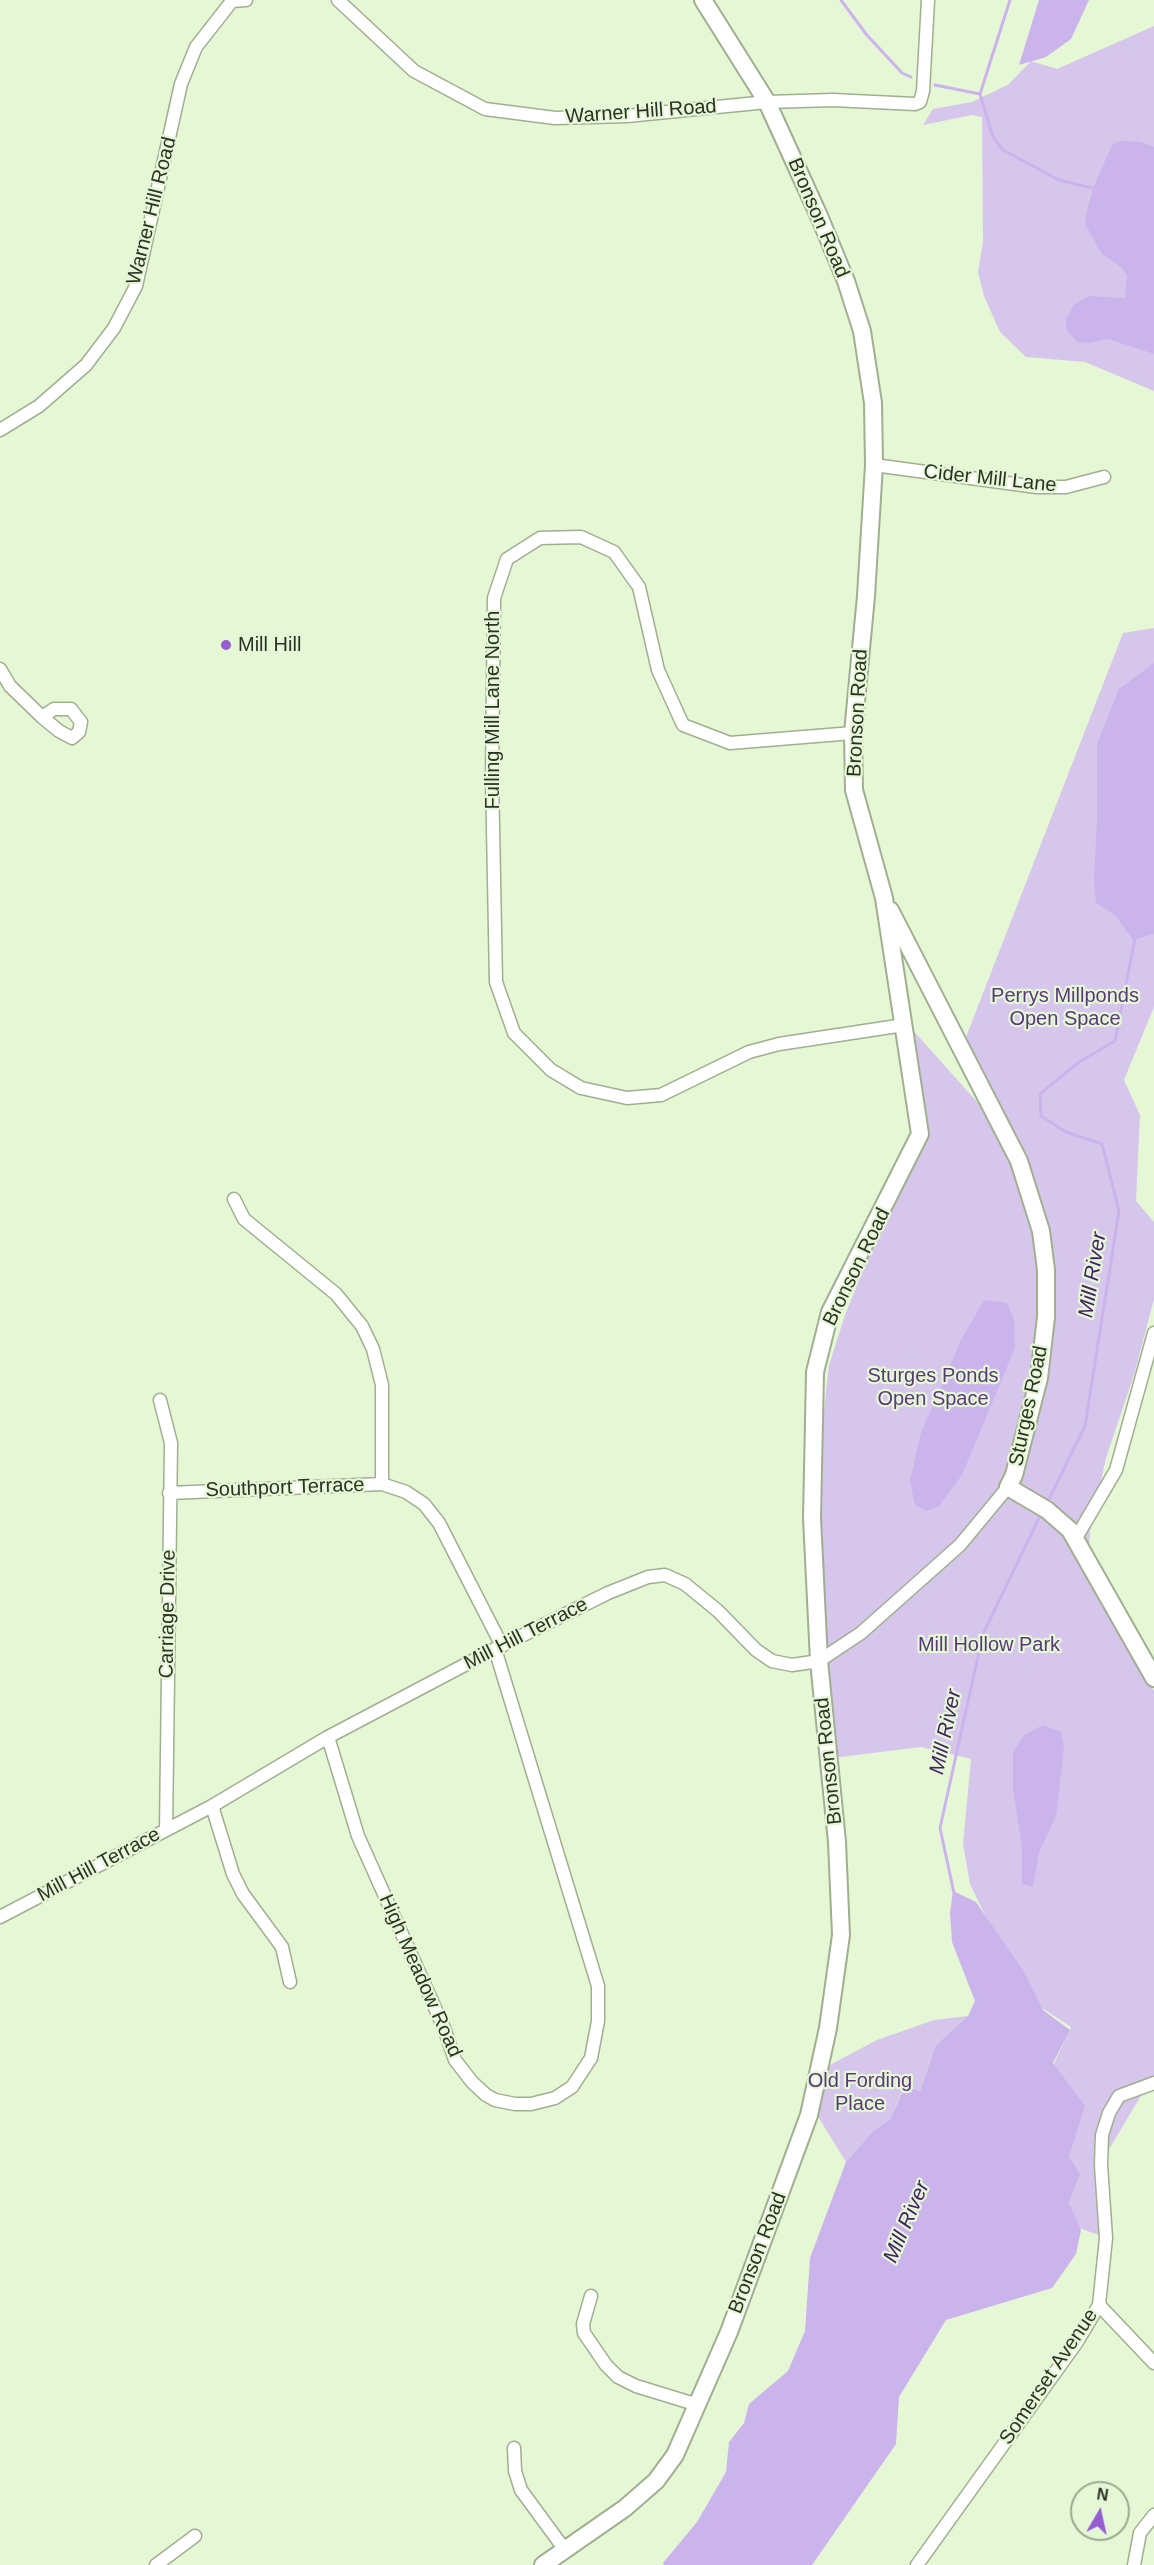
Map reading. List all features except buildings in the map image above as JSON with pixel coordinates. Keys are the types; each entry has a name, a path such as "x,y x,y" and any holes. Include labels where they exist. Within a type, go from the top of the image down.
{"main road":[{"name":"Bronson Road","path":"543,2565 625,2508 656,2481 675,2455 729,2332 809,2115 832,2005 841,1935 819,1661 812,1518 814,1372 830,1312 920,1134 884,898 854,790 852,733 866,596 874,465 873,403 862,331 846,281 767,102 703,0"},
{"name":"Sturges Road","path":"884,898 1019,1161 1041,1231 1046,1270 1046,1317 1039,1378 1014,1474 1008,1487 1024,1496 1073,1534 1154,1678"}],"street":[{"name":"Warner Hill Road","path":"0,430 39,406 86,365 114,328 136,286 181,84 196,47 232,1 246,0"},
{"name":"Warner Hill Road","path":"338,0 414,71 485,109 555,118 627,116 767,102 833,100 915,104 920,102 923,90 928,0"},
{"name":"Cider Mill Lane","path":"874,465 1037,487 1066,488 1104,477"},
{"name":"Fulling Mill Lane North","path":"852,733 730,743 683,725 658,670 639,587 614,552 581,537 540,538 507,559 494,598 492,776 496,982 514,1033 551,1070 581,1088 627,1098 662,1095 749,1052 778,1044 904,1025"},
{"path":"0,669 10,687 42,717"},
{"name":"Southport Terrace","path":"169,1493 382,1484 382,1385 373,1349 362,1326 336,1294 244,1219 234,1199"},
{"path":"1073,1534 1116,1470 1154,1333"},
{"name":"Carriage Drive","path":"160,1400 171,1443 166,1830"},
{"name":"High Meadow Road","path":"328,1737 358,1836 444,2028 455,2060 486,2096 495,2100 523,2104 555,2098 572,2086 591,2058 598,2021 597,1986 498,1648 433,1513 414,1496 382,1484"},
{"name":"Mill Hill Terrace","path":"0,1917 212,1806 328,1737 608,1593 648,1577 661,1575 674,1577 695,1591 768,1659 792,1665 819,1661 861,1633 960,1545 1008,1487"},
{"path":"212,1806 233,1874 243,1894 282,1947 290,1982"},
{"name":"Somerset Avenue","path":"923,2563 1077,2342 1099,2305 1106,2238 1100,2152 1105,2122 1119,2096 1154,2083"},
{"path":"591,2296 583,2324 584,2333 606,2365 618,2377 636,2386 698,2405"},
{"path":"1099,2305 1154,2363"},
{"path":"514,2448 515,2471 525,2498 565,2550"},
{"path":"1134,2565 1140,2533 1154,2515"},
{"path":"156,2565 195,2536"}],"green space":[{"path":"1154,26 1154,391 1085,362 1026,357 1000,332 984,296 978,272 983,241 982,117 972,115 923,125 933,109 972,102 993,92 1009,84 1031,61 1057,69"},
{"path":"1154,628 1154,1007 1124,1080 1140,1115 1136,1201 1154,1222 1154,1299 1134,1375 1106,1458 1090,1531 1088,1580 1154,1691 1154,2080 1142,2094 1099,2166 1099,2235 1079,2228 1069,2203 1079,2178 1068,2154 1054,2064 1071,2027 1042,2008 985,1915 970,1884 963,1844 971,1759 921,1747 832,1758 817,1521 819,1454 829,1365 845,1315 918,1133 911,1028 979,1104 959,1055 1123,633"},
{"name":"Old Fording Place","path":"968,2016 936,2045 920,2091 904,2088 890,2119 872,2132 846,2162 817,2115 828,2066 877,2040 934,2020"}],"water":[{"path":"1039,0 1089,0 1071,39 1046,57 1019,65"},
{"path":"1120,141 1141,142 1154,147 1154,354 1108,339 1090,343 1077,342 1066,329 1066,319 1074,305 1089,296 1125,298 1127,275 1121,267 1102,254 1085,224 1094,186 1112,145"},
{"path":"1154,663 1154,934 1133,940 1115,915 1096,903 1094,878 1097,744 1119,689"},
{"path":"984,1300 1007,1303 1014,1320 1015,1348 962,1475 939,1506 926,1511 915,1505 910,1481 921,1433 961,1340"},
{"path":"1043,1725 1061,1732 1064,1748 1056,1816 1039,1852 1033,1887 1022,1884 1022,1847 1013,1788 1013,1752 1024,1735"},
{"path":"953,1891 976,1902 1024,1972 1043,2010 1070,2030 1053,2063 1085,2106 1069,2156 1080,2175 1069,2203 1081,2230 1076,2254 1052,2288 946,2320 899,2397 896,2444 812,2565 664,2565 663,2563 697,2522 726,2472 729,2442 744,2423 749,2404 788,2371 805,2331 810,2258 846,2162 872,2132 890,2119 905,2087 920,2091 936,2045 968,2016 975,2001 952,1942 950,1913"}],"waterway":[{"path":"841,0 866,34 902,73 911,77"},
{"name":"Mill River","path":"1010,0 980,94 993,137 1003,150 1059,180 1096,189"},
{"path":"935,85 980,94"},
{"name":"Mill River","path":"1047,1503 1085,1426 1119,1211 1102,1144 1066,1132 1041,1116 1040,1094 1079,1062 1115,1041 1135,938"},
{"name":"Mill River","path":"954,1893 940,1828 983,1634 1041,1514"}],"place":[{"name":"Mill Hill","path":"226,645"}],"park label":[{"name":"Perrys Millponds Open Space","path":"1065,1008"},
{"name":"Sturges Ponds Open Space","path":"933,1388"},
{"name":"Mill Hollow Park","path":"989,1645"}]}
